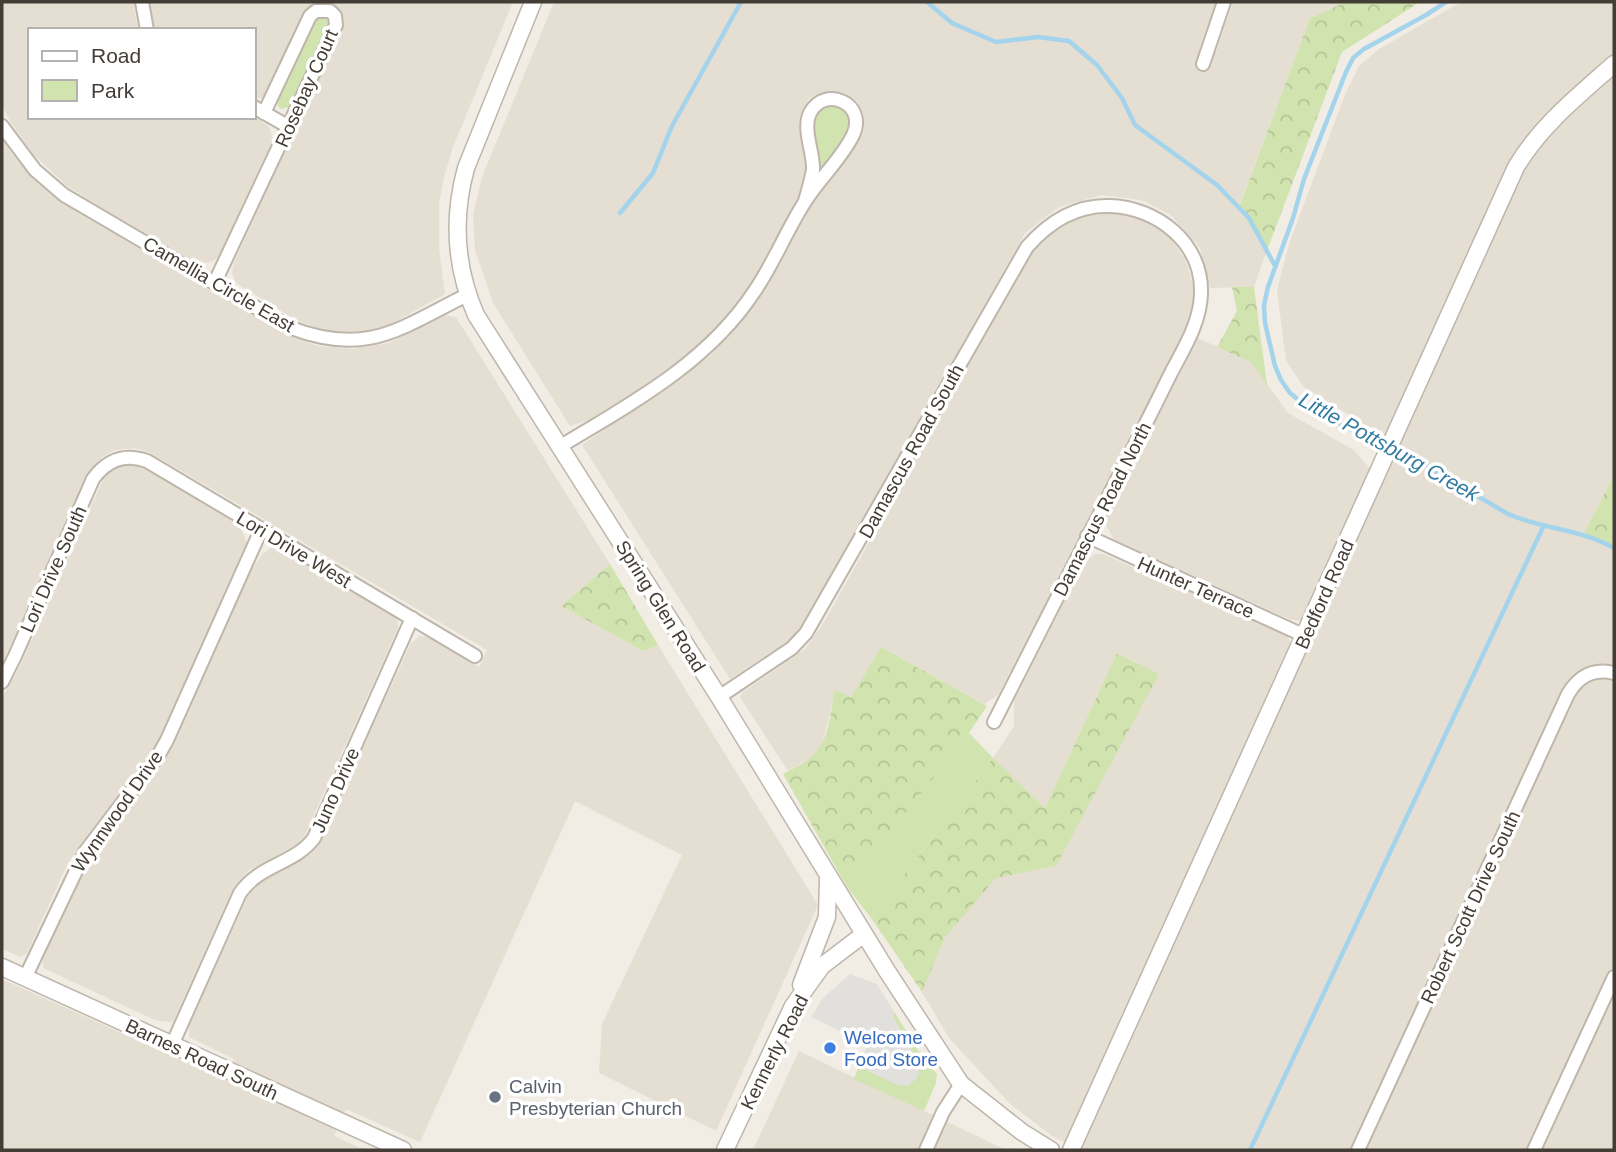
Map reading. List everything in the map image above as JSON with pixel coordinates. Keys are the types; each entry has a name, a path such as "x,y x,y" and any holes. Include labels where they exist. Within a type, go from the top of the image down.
{"street":[{"path":"142,2 147,28"},
{"name":"Spring Glen Road","path":"533,2 466,167 460,189 456,238 458,259 467,295 476,315 719,697 827,876 961,1084 1051,1150"},
{"path":"1203,64 1224,2"},
{"name":"Rosebay Court","path":"215,282 336,25 335,16 330,11 316,11 310,16 259,110"},
{"name":"Bedford Road","path":"1071,1150 1509,182 1525,152 1551,121 1614,64"},
{"path":"561,446 669,379 701,354 731,322 754,292 805,201 850,142 857,127 855,113 847,103 822,100 814,105 807,118 813,169 805,201"},
{"path":"259,110 289,127"},
{"name":"Camellia Circle East","path":"2,126 35,170 64,195 291,328 335,341 359,340 388,334 467,295"},
{"name":"Damascus Road North","path":"995,722 1198,315 1201,279 1186,242 1166,224 1140,211 1098,206"},
{"name":"Damascus Road South","path":"719,697 792,648 806,633 1027,247 1042,230 1062,217 1098,206"},
{"name":"Lori Drive West","path":"110,461 123,457 147,461 475,656"},
{"name":"Lori Drive South","path":"2,682 93,479 110,461"},
{"name":"Wynnwood Drive","path":"25,978 85,852 158,756 167,740 261,530"},
{"name":"Hunter Terrace","path":"1087,537 1305,636"},
{"name":"Juno Drive","path":"172,1045 240,893 257,874 306,849 314,838 412,618"},
{"name":"Robert Scott Drive South","path":"1358,1150 1568,694 1584,675 1592,672 1614,673"},
{"path":"793,1006 827,917 827,876"},
{"name":"Kennerly Road","path":"726,1150 793,1006 822,966 864,934"},
{"name":"Barnes Road South","path":"2,967 403,1150"},
{"path":"1534,1150 1614,977"},
{"path":"926,1150 943,1112 961,1084"}],"shaded area":[{"path":"2,2 133,2 138,28 28,28 28,119 256,117 269,127 272,136 271,149 220,255 214,261 199,264 66,185 34,155 11,123 2,105"},
{"path":"150,2 513,2 453,147 444,177 439,203 439,249 445,294 389,325 364,331 331,332 298,321 236,283 232,273 234,262 341,30 341,17 336,8 326,3 315,3 305,11 268,92 262,98 256,98 256,28 155,28"},
{"path":"554,2 1216,2 1200,47 1216,52 1233,2 1346,2 1310,18 1239,206 1266,253 1254,287 1210,288 1200,248 1171,215 1141,200 1102,195 1059,207 1025,233 805,623 788,641 730,679 582,445 710,356 758,300 830,174 863,133 864,115 857,101 833,93 809,98 800,117 806,180 800,200 759,273 725,321 694,352 644,388 592,419 570,426 493,303 475,250 473,215 482,177"},
{"path":"1461,2 1614,2 1614,1150 1081,1150 1052,1136 1009,1103 949,1038 922,992 943,928 987,876 1029,858 1137,662 1117,653 1045,808 993,758 1014,726 1014,701 1083,564 1095,554 1103,554 1286,634 1292,645 1305,617 1299,621 1289,619 1114,540 1106,525 1108,515 1198,338 1251,362 1288,413 1354,450 1371,470 1387,435 1304,387 1286,361 1277,290 1289,244 1346,92 1359,66 1379,49"},
{"path":"2,139 34,180 76,212 292,337 318,346 353,349 389,343 444,315 456,317 610,564 561,606 643,651 658,645 818,905 716,1131 599,1073 602,1024 682,855 575,801 420,1142 346,1109 334,1136 365,1150 2,1150 2,979 225,1080 234,1059 189,1037 189,1025 251,890 266,878 309,856 317,848 411,643 419,636 429,637 479,667 487,650 149,452 134,448 115,450 102,457 88,476 2,664"},
{"path":"1117,213 1138,218 1167,234 1185,259 1193,285 1193,307 1184,333 998,695 984,704 881,647 851,697 834,691 821,747 810,758 788,771 740,697 743,692 805,649 823,624 1033,250 1056,229 1084,216"},
{"path":"129,464 142,467 239,524 247,543 160,739 68,863 27,953 21,957 2,949 2,698 20,666 103,480 114,467"},
{"path":"270,548 283,550 390,613 397,619 398,628 305,835 295,846 249,870 234,886 173,1022 157,1021 43,968 43,956 91,857 172,748 251,570"},
{"path":"850,974 877,984 895,1013 895,1021 920,1065 918,1077 908,1086 897,1085 859,1066 868,1044 811,1017 823,998"},
{"path":"799,1051 1006,1150 753,1150"}],"green space":[{"path":"1346,2 1420,2 1342,52 1266,253 1239,207 1310,18"},
{"path":"325,16 329,24 290,107 281,109 278,99 316,19"},
{"path":"832,104 844,110 850,117 850,126 840,146 818,172 812,123 819,109"},
{"path":"1232,287 1254,287 1267,385 1251,362 1217,347 1237,311"},
{"path":"1614,475 1614,551 1584,534"},
{"path":"610,564 658,645 643,651 561,606"},
{"path":"881,647 987,706 969,733 847,887 783,774 805,762 817,751 828,726 834,690 851,697"},
{"path":"1117,653 1159,674 1056,866 996,878 945,937 922,992 871,918 993,758 1045,808"},
{"path":"969,733 993,758 871,918 847,887"},
{"path":"895,1013 921,1055 937,1074 924,1111 854,1079 859,1066 881,1077 920,1065 895,1021"}],"waterway":[{"name":"Little Pottsburg Creek","path":"620,213 653,173 672,126 741,2"},
{"name":"Little Pottsburg Creek","path":"927,2 952,23 996,42 1038,37 1069,41 1097,65 1122,98 1135,125 1217,185 1249,218 1274,264"},
{"name":"Little Pottsburg Creek","path":"1446,2 1364,49 1353,58 1346,72 1304,179 1268,287 1264,305 1265,323 1275,366 1290,393 1323,417 1403,452 1508,514 1588,537 1614,548"},
{"path":"1250,1150 1544,525"}],"place":[{"name":"Welcome Food Store","path":"830,1048"},
{"name":"Calvin Presbyterian Church","path":"495,1097"}]}
